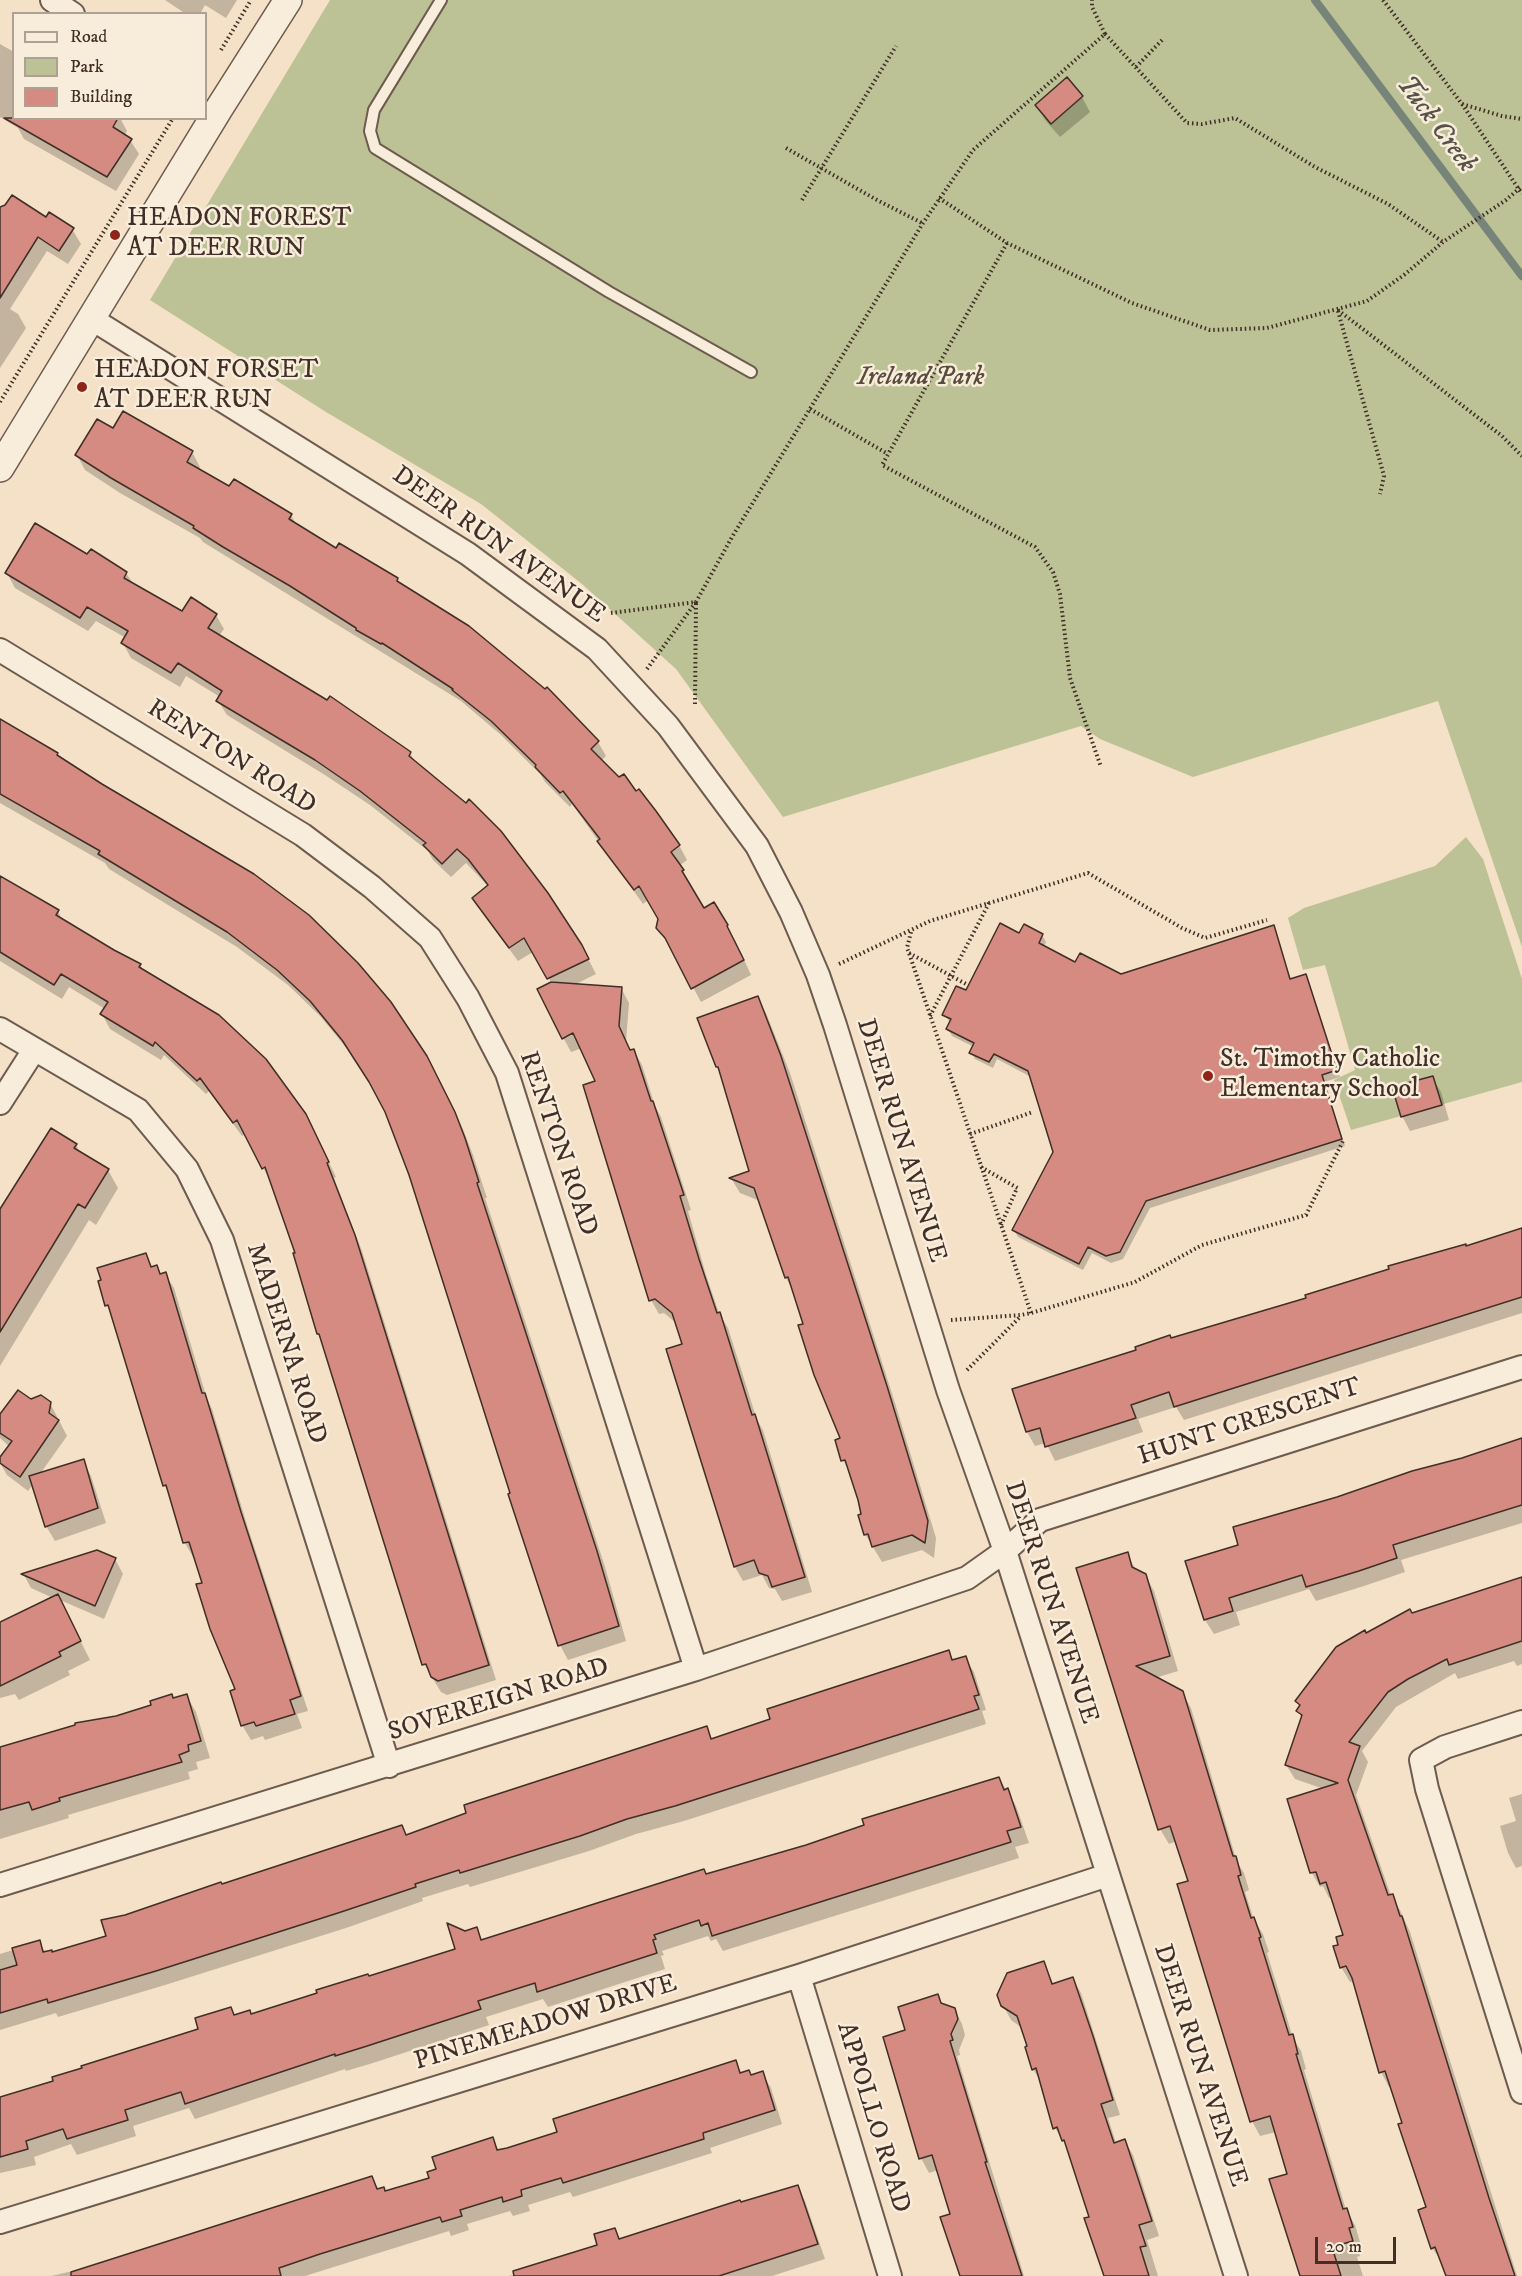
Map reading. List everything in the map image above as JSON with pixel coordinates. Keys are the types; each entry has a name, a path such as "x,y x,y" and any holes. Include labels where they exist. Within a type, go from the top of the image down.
{"street":[{"path":"51,0 70,12"},
{"path":"213,103 288,0"},
{"path":"0,468 92,319 203,120"},
{"name":"DEER RUN AVENUE","path":"92,319 468,554 597,649 668,726 757,846 791,912 818,975 948,1390 1005,1551 1236,2276"},
{"name":"RENTON ROAD","path":"0,650 303,835 372,886 430,938 468,998 507,1073 696,1669"},
{"name":"MADERNA ROAD","path":"0,1029 138,1110 187,1170 226,1251 389,1766"},
{"path":"0,1103 34,1050"},
{"name":"HUNT CRESCENT","path":"1005,1551 1040,1520 1522,1367"},
{"name":"SOVEREIGN ROAD","path":"0,1884 389,1766 696,1669 967,1578 1005,1551"},
{"path":"1522,1722 1445,1747 1421,1760 1427,1790 1522,2092"},
{"name":"PINEMEADOW DRIVE","path":"0,2222 799,1976 1107,1875"},
{"name":"APPOLLO ROAD","path":"799,1976 890,2276"}],"lane":[{"path":"441,0 374,110 370,131 375,148 391,160 609,292 751,372"}],"path":[{"path":"217,57 251,0"},
{"path":"1092,0 1092,7 1105,34 1186,123 1202,124 1235,118 1315,167 1388,204 1443,242"},
{"path":"1383,0 1462,104 1522,194"},
{"path":"633,688 696,602 732,537 922,223 973,150 1105,34"},
{"path":"1136,67 1164,38"},
{"path":"802,200 896,46"},
{"path":"1462,104 1502,116 1522,119"},
{"path":"0,402 173,120"},
{"path":"786,148 922,223"},
{"path":"939,198 1006,243 1132,303 1210,330 1267,328 1367,301 1404,275 1443,242 1520,188"},
{"path":"1006,243 882,465 1035,548 1053,572 1060,594 1070,678 1101,767"},
{"path":"1338,310 1502,436 1522,456"},
{"path":"1338,310 1384,476 1380,494"},
{"path":"810,409 888,454"},
{"path":"611,613 696,602"},
{"path":"695,704 696,602"},
{"path":"818,975 930,921 1088,873 1182,928 1204,938 1267,920"},
{"path":"929,1017 989,903"},
{"path":"911,931 907,948 1031,1313"},
{"path":"909,953 966,984"},
{"path":"970,1134 1033,1112"},
{"path":"927,1321 1022,1316 1135,1282 1202,1245 1306,1215 1344,1138"},
{"path":"981,1167 1018,1188 1001,1226"},
{"path":"948,1390 1022,1316"}],"green space":[{"name":"Ireland Park","path":"330,0 1522,0 1522,947 1438,701 1193,777 1100,739 1081,726 783,817 676,669 582,584 481,504 326,412 150,300"},
{"path":"1466,837 1483,859 1522,979 1522,1082 1351,1130 1334,1080 1355,1070 1325,965 1303,970 1288,918 1304,908 1435,866"}],"building":[{"path":"1067,77 1083,96 1051,124 1035,105"},
{"path":"4,118 12,118 12,120 117,120 113,127 132,139 107,177"},
{"path":"12,195 46,217 49,212 74,228 59,251 38,237 0,298 0,207 5,205"},
{"path":"123,411 193,451 187,462 229,486 234,479 292,514 289,519 336,548 339,543 398,578 397,581 469,626 545,689 547,687 599,741 591,749 619,777 624,774 636,791 639,789 656,811 680,845 671,852 684,870 682,871 704,908 714,902 728,925 744,960 691,989 665,938 656,928 658,919 639,886 634,890 597,841 600,839 563,791 560,793 535,767 536,765 491,721 453,689 382,643 356,630 290,586 193,528 194,526 75,455 97,419 113,428"},
{"path":"35,523 87,554 91,549 127,572 124,578 182,611 191,597 217,614 208,628 327,700 330,696 411,752 409,756 466,803 469,799 501,831 548,893 589,959 547,979 524,938 509,948 472,898 488,885 468,859 457,849 442,864 423,845 426,843 360,791 315,760 216,701 222,691 178,663 171,673 121,643 128,631 87,607 80,618 5,573"},
{"path":"0,719 58,753 57,755 102,784 254,874 309,915 358,963 391,1002 427,1056 455,1112 465,1138 479,1182 477,1183 597,1551 619,1626 558,1646 508,1494 510,1493 409,1175 385,1112 342,1040 310,1001 277,970 227,932 98,854 100,851 0,794"},
{"path":"0,876 59,910 56,915 141,964 139,967 219,1015 266,1059 306,1114 329,1162 327,1163 355,1235 489,1665 438,1681 431,1677 426,1664 422,1665 319,1334 317,1334 293,1253 295,1253 265,1167 262,1169 237,1120 233,1123 200,1078 197,1081 155,1042 153,1046 100,1014 108,1002 61,974 54,985 0,952"},
{"path":"1000,923 1019,933 1024,924 1043,934 1039,943 1075,962 1080,953 1121,974 1274,925 1290,979 1306,974 1337,1070 1322,1075 1342,1139 1146,1201 1120,1252 1106,1256 1088,1247 1079,1264 1012,1230 1053,1152 1028,1071 994,1054 989,1062 969,1053 974,1043 946,1029 951,1019 942,1015 956,986 966,990"},
{"path":"551,982 622,987 619,1026 630,1050 634,1049 651,1101 653,1101 684,1195 680,1196 699,1259 717,1313 720,1312 752,1415 755,1414 805,1577 772,1587 768,1576 759,1573 754,1560 734,1567 666,1349 682,1344 672,1313 655,1299 649,1301 583,1085 595,1081 573,1033 562,1039 537,989"},
{"path":"758,996 781,1056 887,1386 928,1521 925,1543 912,1535 872,1547 868,1534 864,1535 858,1515 861,1514 858,1500 845,1460 841,1461 835,1440 840,1438 814,1375 798,1325 803,1324 788,1277 785,1278 754,1188 729,1178 749,1171 718,1067 716,1067 697,1018"},
{"path":"1433,1076 1442,1105 1401,1117 1392,1087"},
{"path":"51,1128 77,1144 74,1148 109,1169 85,1208 78,1204 0,1332 0,1209"},
{"path":"1522,1228 1522,1297 1174,1407 1169,1392 1131,1405 1136,1418 1045,1447 1040,1428 1026,1432 1012,1389 1136,1350 1135,1347 1170,1335 1171,1338 1306,1298 1305,1295 1389,1269 1388,1266 1466,1244 1466,1246"},
{"path":"146,1253 151,1267 157,1265 160,1274 166,1272 202,1393 205,1393 301,1696 290,1700 295,1714 256,1726 254,1722 241,1726 230,1691 235,1689 210,1629 196,1584 202,1583 189,1542 183,1543 166,1485 163,1486 108,1305 105,1306 98,1281 101,1280 97,1268"},
{"path":"18,1390 31,1399 41,1395 51,1402 49,1413 59,1420 20,1477 0,1463 0,1457 12,1441 0,1433 0,1414"},
{"path":"1522,1438 1522,1505 1393,1545 1397,1558 1359,1571 1306,1587 1302,1575 1229,1598 1233,1611 1204,1620 1185,1561 1238,1545 1233,1527 1337,1497 1412,1471 1462,1458"},
{"path":"84,1459 98,1508 45,1527 29,1476"},
{"path":"97,1550 116,1558 95,1606 21,1574"},
{"path":"1128,1552 1132,1567 1146,1574 1170,1656 1136,1666 1183,1691 1233,1856 1236,1856 1241,1875 1238,1876 1251,1918 1254,1917 1261,1937 1259,1938 1289,2035 1293,2034 1298,2054 1296,2054 1343,2209 1347,2208 1353,2227 1349,2228 1353,2241 1332,2247 1341,2276 1300,2276 1269,2179 1287,2174 1270,2116 1250,2122 1177,1884 1188,1881 1170,1826 1158,1830 1076,1568"},
{"path":"1522,1577 1522,1641 1449,1665 1447,1659 1408,1679 1388,1692 1349,1742 1360,1746 1348,1780 1388,1895 1393,1894 1400,1916 1402,1916 1515,2276 1446,2276 1435,2247 1431,2249 1418,2210 1426,2207 1398,2124 1402,2123 1385,2071 1379,2073 1352,1978 1346,1966 1340,1968 1333,1946 1338,1945 1336,1937 1343,1935 1326,1882 1320,1884 1316,1872 1310,1873 1287,1799 1338,1783 1285,1765 1302,1715 1296,1711 1300,1705 1295,1701 1336,1647 1365,1630 1366,1633 1410,1609 1412,1613"},
{"path":"58,1594 81,1641 59,1652 61,1656 0,1686 0,1622"},
{"path":"949,1650 952,1660 966,1656 979,1695 974,1696 979,1709 675,1806 627,1819 580,1836 460,1873 459,1870 415,1884 416,1887 156,1971 48,2003 47,1999 0,2013 0,1970 17,1965 12,1948 40,1940 43,1952 52,1950 52,1952 106,1936 101,1920 125,1915 402,1825 406,1835 466,1813 464,1805 707,1726 711,1739 770,1719 767,1709"},
{"path":"172,1694 173,1698 187,1694 201,1741 188,1745 189,1751 179,1755 182,1762 59,1798 60,1801 32,1810 29,1802 0,1810 0,1747 75,1725 75,1723 116,1716 151,1705 150,1701"},
{"path":"999,1777 1004,1790 1008,1788 1021,1827 1007,1831 1011,1842 712,1936 708,1923 701,1926 699,1920 654,1935 656,1939 653,1940 657,1953 537,1992 535,1983 478,2001 481,2009 185,2104 181,2092 125,2110 128,2120 67,2139 63,2129 26,2141 28,2149 0,2157 0,2097 53,2081 52,2077 82,2068 81,2066 198,2029 195,2018 231,2007 234,2015 250,2010 251,2014 317,1993 316,1990 455,1949 447,1923 465,1931 477,1927 481,1940 704,1869 706,1874 806,1845 864,1825 862,1819"},
{"path":"1044,1961 1052,1984 1073,1977 1093,2036 1113,2100 1101,2104 1114,2143 1125,2139 1152,2221 1139,2225 1146,2246 1140,2247 1149,2276 1104,2276 1084,2218 1089,2217 1064,2140 1062,2141 1057,2127 1053,2129 1036,2068 1032,2070 1017,2016 1001,2006 997,1995 1007,1973"},
{"path":"938,1994 941,2003 955,2008 958,2019 951,2034 953,2040 950,2041 987,2162 985,2162 1022,2276 960,2276 940,2217 950,2214 932,2155 919,2159 883,2037 905,2030 898,2007"},
{"path":"736,2060 740,2073 749,2070 751,2075 763,2071 775,2110 703,2133 704,2139 563,2183 561,2178 521,2190 522,2196 503,2202 502,2197 460,2210 462,2216 442,2222 440,2217 320,2254 279,2268 281,2276 71,2276 71,2272 372,2176 377,2189 384,2187 385,2191 429,2178 427,2172 436,2169 432,2157 493,2137 497,2150 507,2148 557,2132 553,2119"},
{"path":"798,2185 818,2244 719,2276 514,2276 513,2271 597,2245 594,2234 615,2228 619,2239 740,2200 741,2202"}],"waterway":[{"name":"Tuck Creek","path":"1315,0 1522,276"}],"place":[{"name":"HEADON FOREST AT DEER RUN","path":"115,235"},
{"name":"HEADON FORSET AT DEER RUN","path":"82,387"},
{"name":"St. Timothy Catholic Elementary School","path":"1208,1076"}]}
